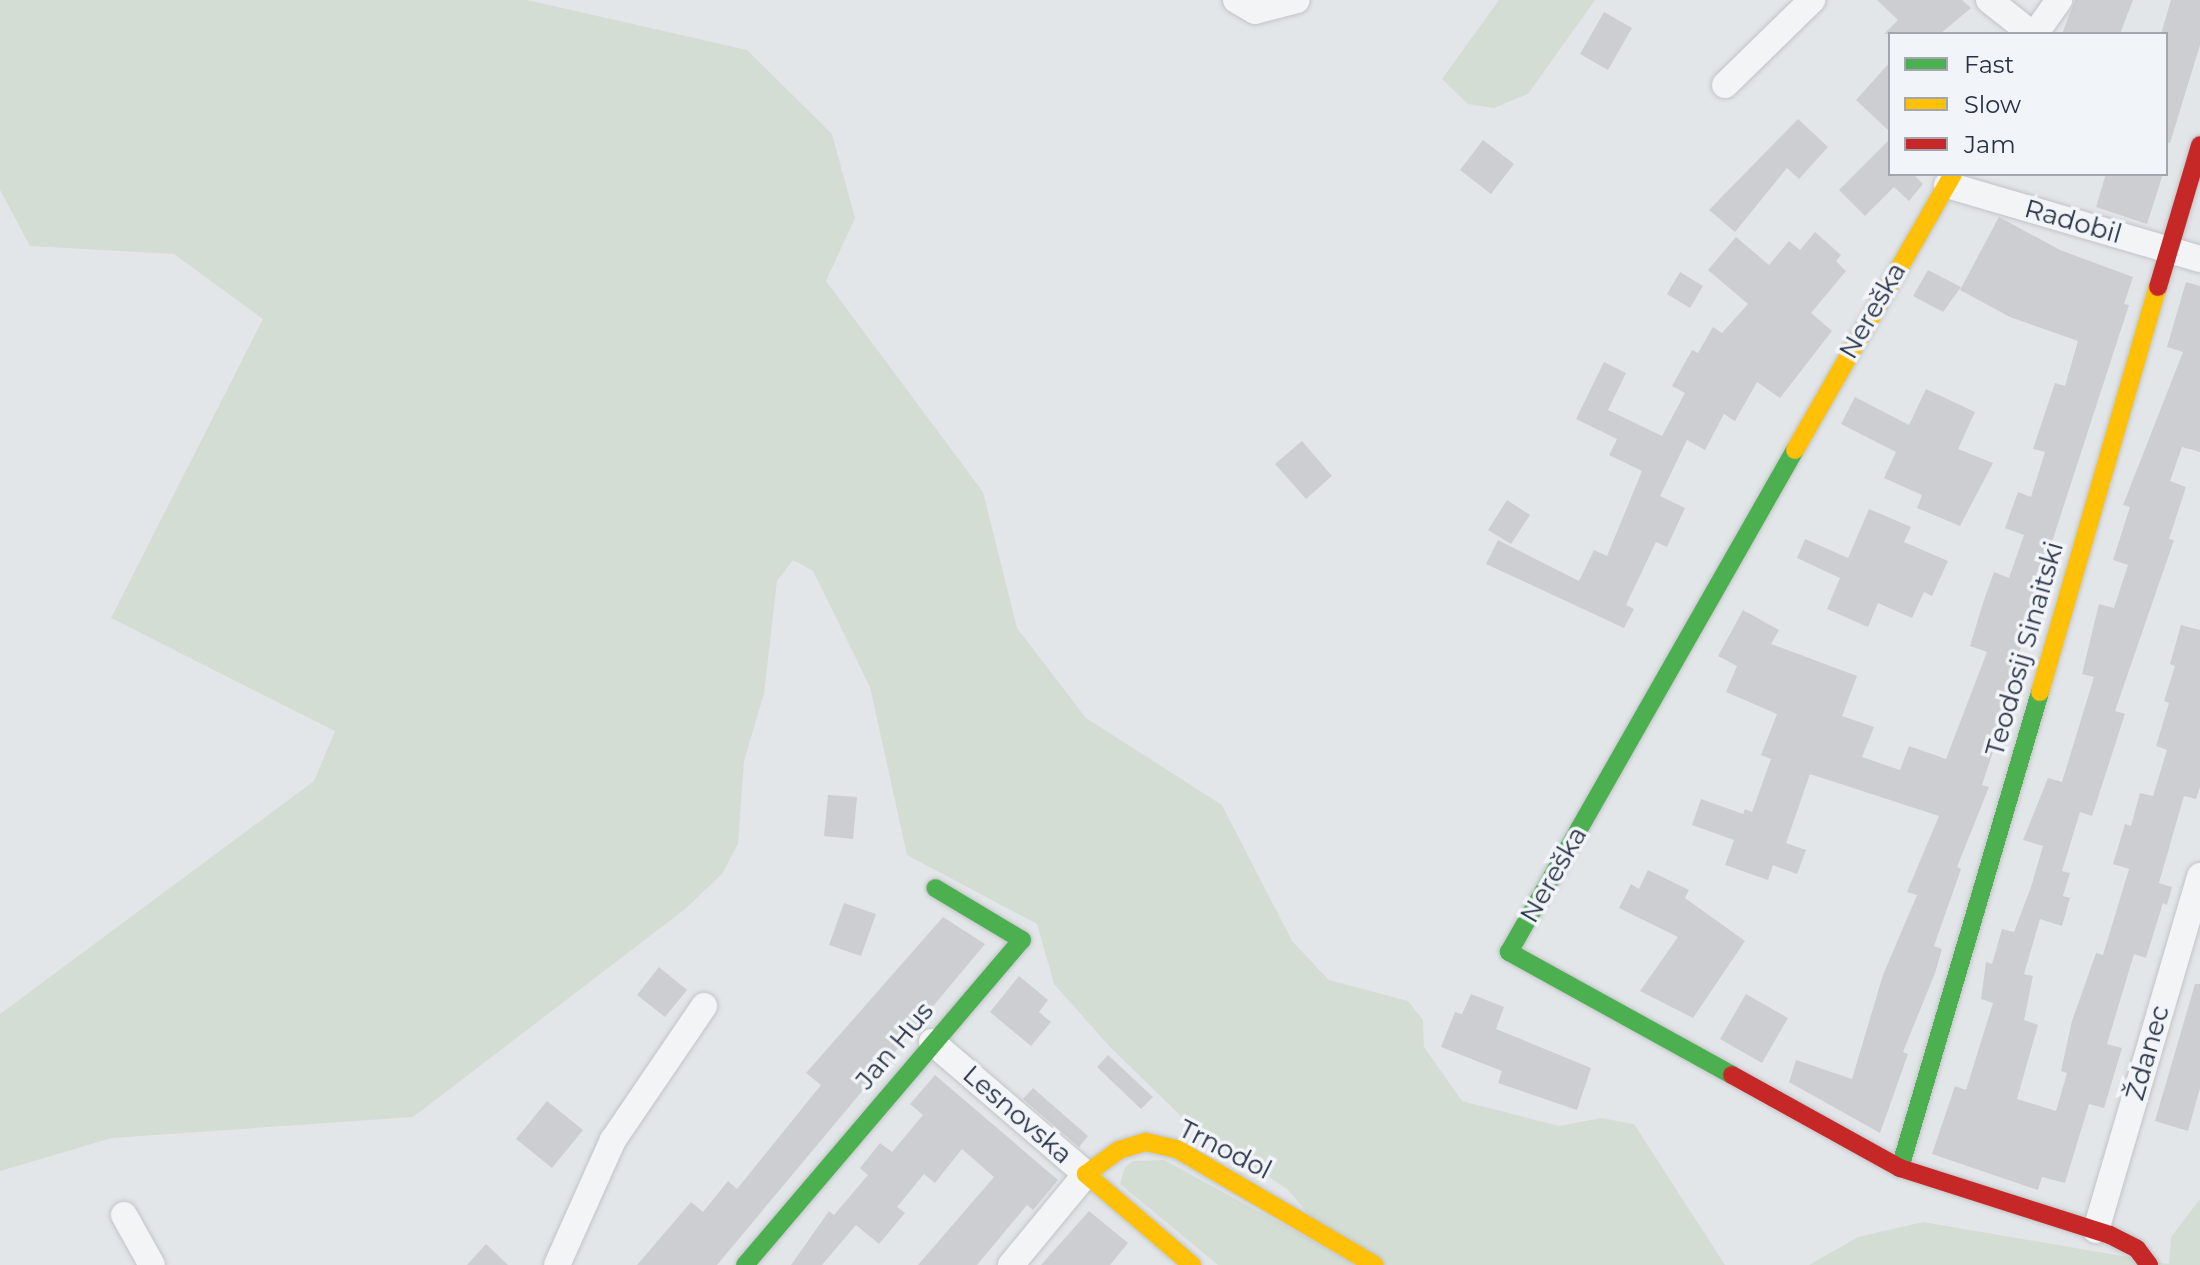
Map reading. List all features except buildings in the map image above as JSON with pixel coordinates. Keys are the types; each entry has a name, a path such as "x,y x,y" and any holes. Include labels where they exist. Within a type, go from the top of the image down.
{"street":[{"path":"1236,0 1255,11 1297,0"},
{"path":"1725,85 1812,0"},
{"path":"1989,0 2031,32"},
{"path":"2035,32 2059,0"},
{"name":"Teodosij Sinaitski","path":"1900,1168 2200,145"},
{"name":"Radobil","path":"1950,179 2200,259"},
{"name":"Nereška","path":"1950,179 1509,952 1900,1168 2096,1230 2130,1245 2149,1265"},
{"name":"Ždanec","path":"2096,1230 2200,876"},
{"name":"Jan Hus","path":"745,1265 1022,940 935,888"},
{"path":"557,1265 619,1129 704,1006"},
{"name":"Lesnovska","path":"932,1042 1086,1174 1011,1265"},
{"name":"Trnodol","path":"1086,1174 1119,1150 1146,1142 1177,1149 1375,1265"},
{"path":"1086,1174 1192,1265"},
{"path":"124,1215 152,1265"}],"shaded area":[{"path":"0,0 527,0 747,50 832,134 855,218 826,281 983,492 1017,628 1086,718 1222,805 1292,941 1329,980 1408,1001 1423,1020 1424,1047 1462,1101 1559,1126 1601,1118 1634,1124 1725,1265 1218,1265 1120,1184 1125,1167 1133,1161 1164,1160 1348,1260 1287,1189 1188,1123 1109,1046 1054,984 1037,924 907,855 870,687 813,571 793,560 777,581 764,694 744,761 738,844 722,874 684,910 413,1117 112,1138 0,1171 0,1014 314,781 335,731 111,618 263,319 174,254 30,246 0,190"},
{"path":"1499,0 1595,0 1528,94 1494,108 1468,104 1442,79"},
{"path":"2200,1199 2200,1265 1809,1265 1858,1237 1923,1222 2169,1264 2171,1237"}],"traffic: fast":[{"path":"1732,1075 1509,952 1795,450"},
{"path":"1900,1168 2040,692"},
{"path":"745,1265 1022,940 935,888"}],"traffic: slow":[{"path":"1795,450 1952,176"},
{"path":"2040,692 2158,287"},
{"path":"1192,1265 1086,1174 1119,1150 1146,1142 1177,1149 1375,1265"}],"traffic: jam":[{"path":"2158,287 2200,145"},
{"path":"1732,1075 1900,1168 2110,1235 2137,1249 2149,1265"}]}
